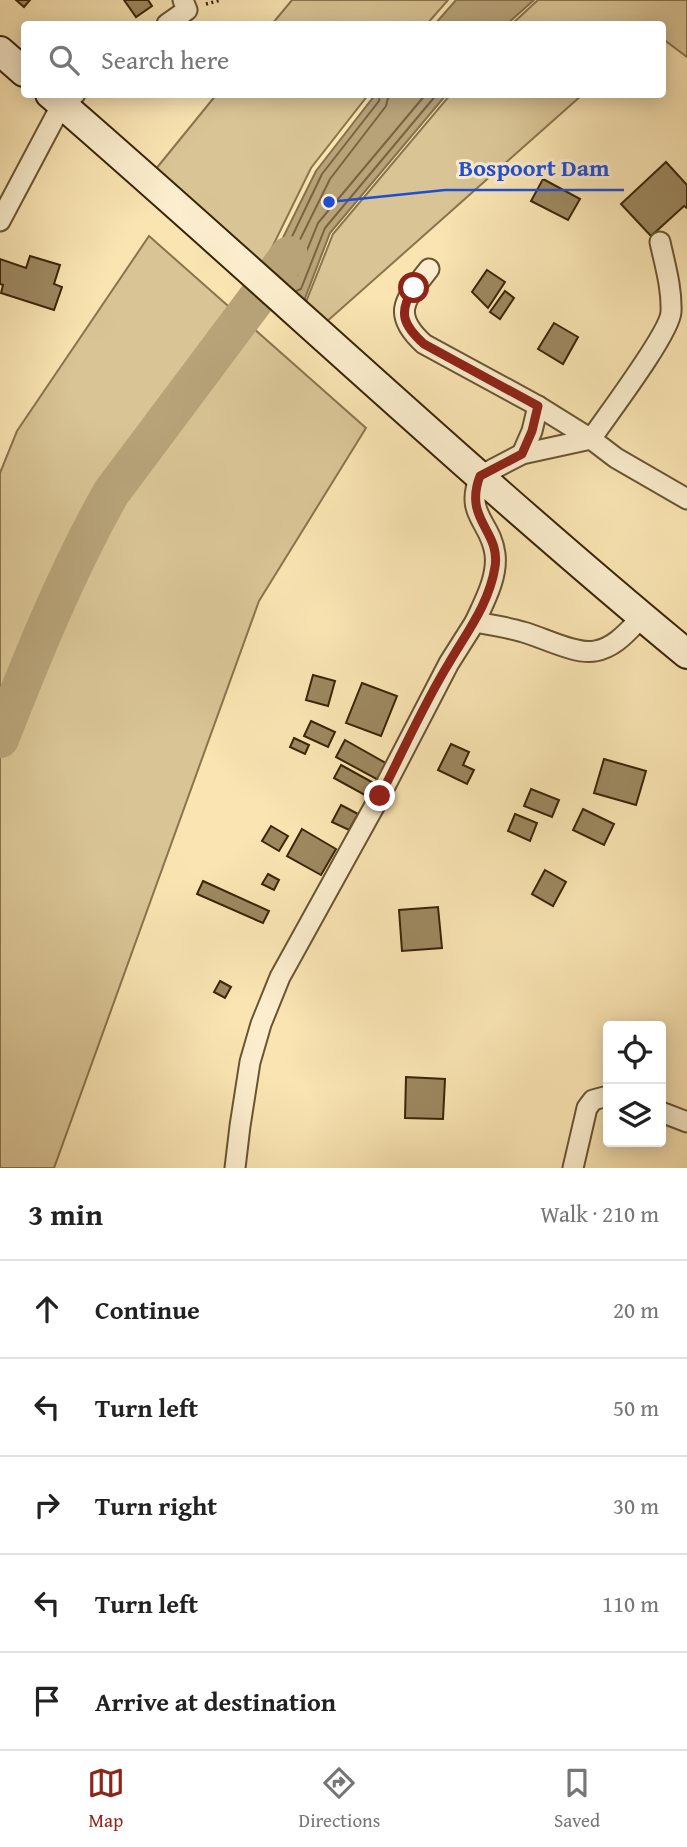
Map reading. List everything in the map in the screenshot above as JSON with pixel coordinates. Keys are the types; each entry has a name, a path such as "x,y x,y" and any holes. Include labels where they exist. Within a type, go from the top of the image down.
{"street":[{"path":"171,21 187,10 183,0"},
{"path":"0,51 21,69"},
{"path":"0,222 62,98 332,345 687,654"},
{"path":"235,1168 250,1062 279,977 486,599 495,565 494,546 475,503 475,488 480,476 522,454 591,439 654,347 671,315 670,294 660,242"},
{"path":"429,269 408,298 405,307 406,323 424,344 538,406 687,499"},
{"path":"522,454 532,431 538,406"},
{"path":"475,622 521,631 587,652 608,647 642,617"},
{"path":"573,1168 587,1108 593,1100 603,1097"},
{"path":"666,1114 687,1122"}],"shaded area":[{"path":"292,0 448,0 430,21 274,21"},
{"path":"538,0 687,0 687,57 666,41 666,21 515,21"},
{"path":"214,98 366,98 311,168 261,270 151,175"},
{"path":"447,98 579,98 324,324 304,307 333,234"},
{"path":"149,236 366,428 259,601 54,1168 0,1168 0,473 17,431"}],"water":[{"path":"456,0 534,0 510,21 438,21"},
{"path":"373,98 443,98 330,233 302,306 265,274 316,171"}],"building":[{"path":"16,0 30,0 24,7"},
{"path":"124,0 148,0 152,6 136,17"},
{"path":"666,162 687,185 687,208 684,206 651,236 621,204"},
{"path":"543,179 580,199 568,220 531,201"},
{"path":"30,256 60,265 54,284 62,287 54,310 1,293 3,285 0,284 0,259 26,268"},
{"path":"487,270 505,282 488,308 472,292"},
{"path":"505,291 514,298 500,319 490,312"},
{"path":"554,323 578,337 563,364 538,349"},
{"path":"313,675 335,681 328,706 306,700"},
{"path":"362,683 397,696 381,736 346,723"},
{"path":"311,721 335,732 328,747 304,736"},
{"path":"294,738 309,745 305,754 290,747"},
{"path":"345,740 391,766 382,782 336,757"},
{"path":"451,744 469,752 463,765 474,770 467,784 438,770"},
{"path":"604,759 646,771 636,805 594,793"},
{"path":"341,765 379,786 372,799 334,778"},
{"path":"531,789 559,800 552,817 524,806"},
{"path":"341,805 358,814 349,830 332,822"},
{"path":"583,809 614,824 604,845 573,830"},
{"path":"515,814 537,823 530,841 508,831"},
{"path":"271,826 288,836 279,851 262,841"},
{"path":"302,829 336,849 321,875 287,856"},
{"path":"545,870 566,882 553,906 532,894"},
{"path":"268,874 279,880 274,890 262,884"},
{"path":"203,881 269,911 263,923 197,894"},
{"path":"438,907 442,948 402,951 399,910"},
{"path":"220,981 231,987 225,998 214,992"},
{"path":"406,1077 445,1079 443,1119 405,1118"}],"waterway":[{"path":"0,739 65,583 111,493 289,255"}],"place":[{"name":"Bospoort Dam","path":"329,202"}],"route":[{"path":"380,796 427,703 475,622 492,580 495,565 494,546 475,503 475,488 480,476 522,454 532,431 538,406 424,344 412,333 404,315 408,298 414,288"}]}
